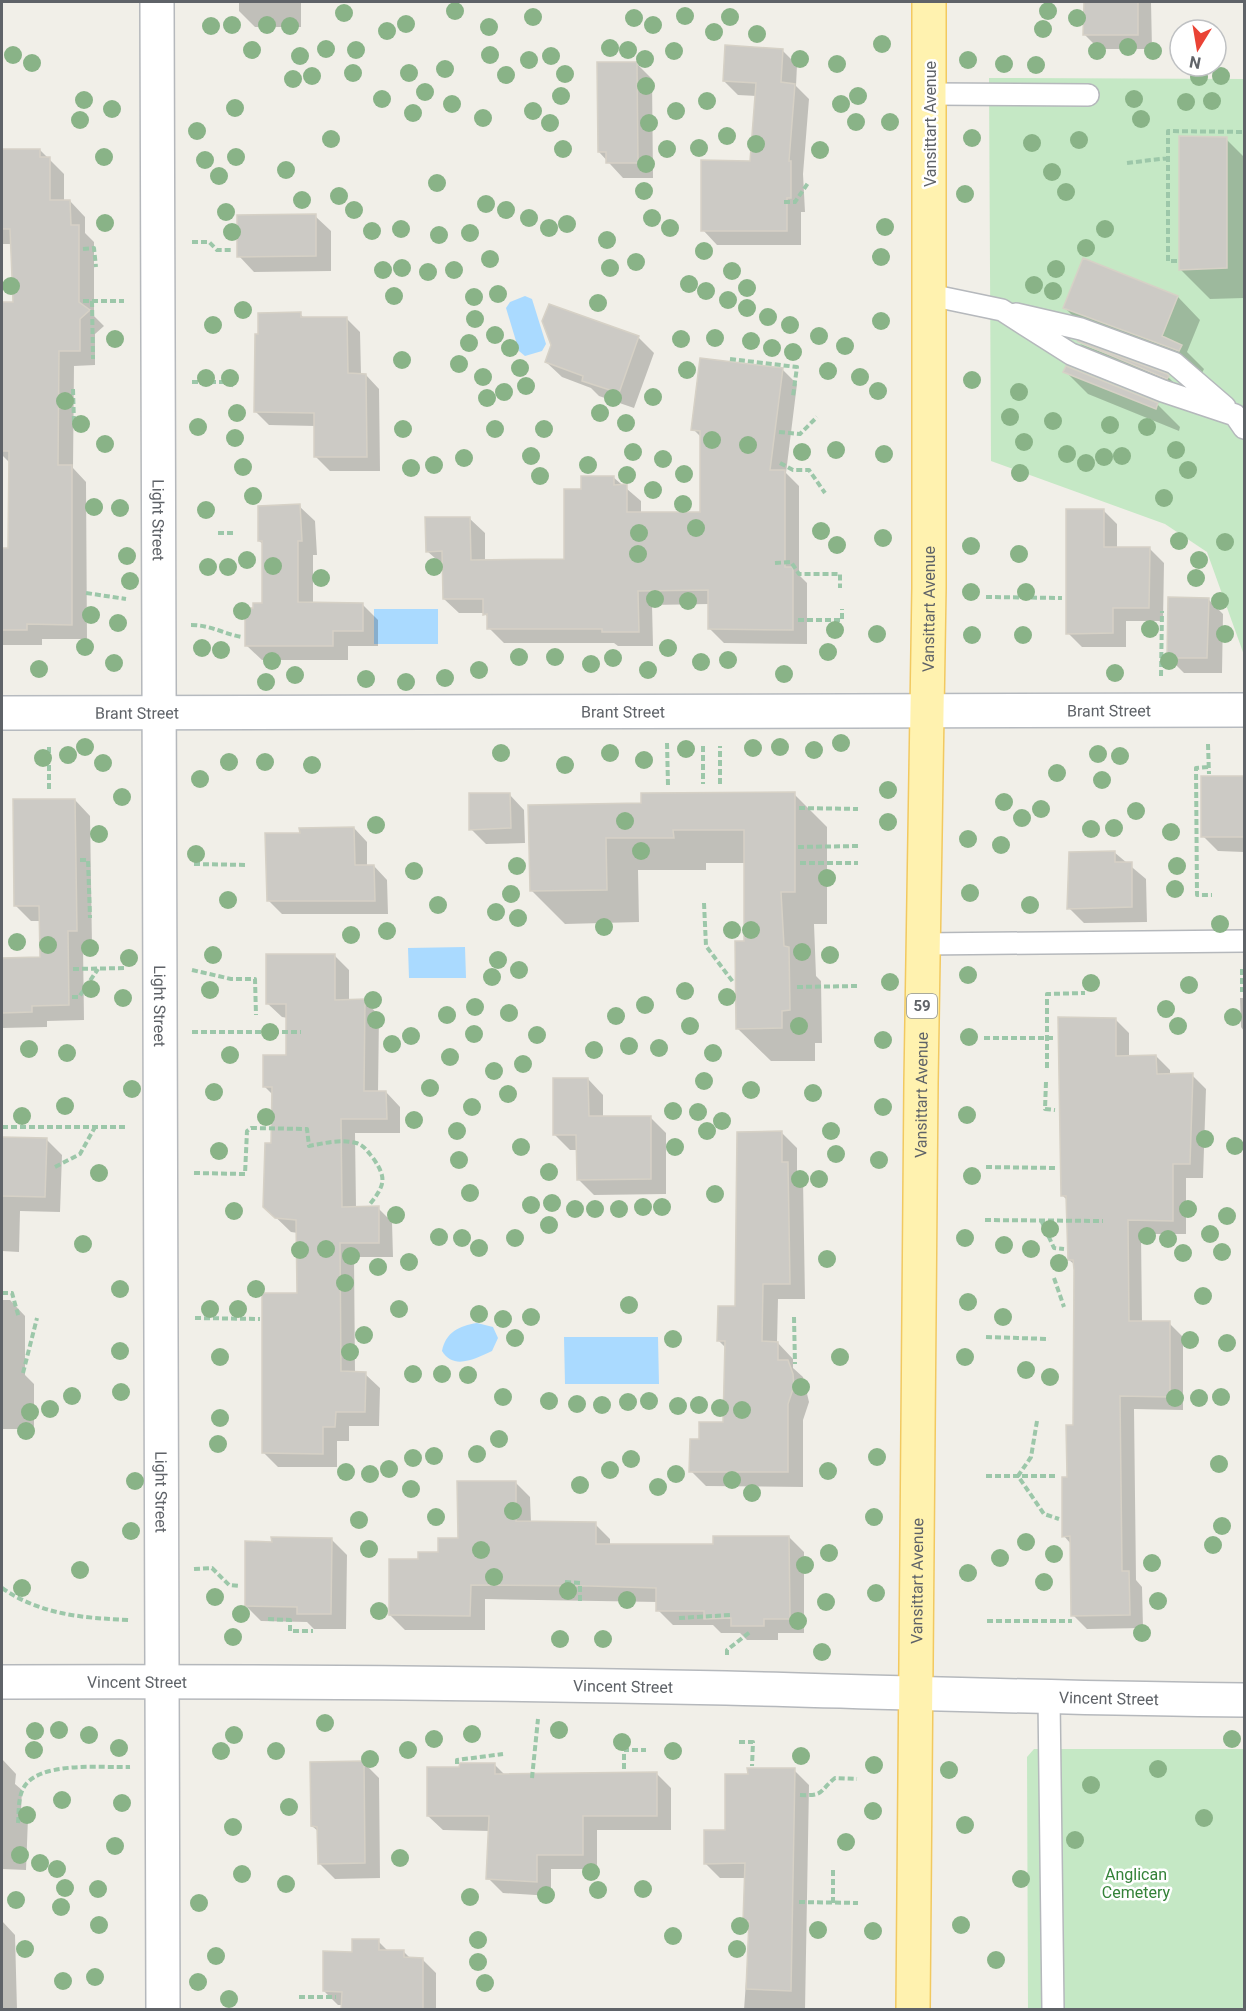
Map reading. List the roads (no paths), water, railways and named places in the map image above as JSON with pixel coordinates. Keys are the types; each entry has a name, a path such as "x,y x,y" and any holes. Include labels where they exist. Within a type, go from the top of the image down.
{"main road":[{"name":"Vansittart Avenue","path":"913,2010 927,708 930,295 929,2"}],"street":[{"name":"Light Street","path":"158,2 163,2010"},
{"name":"Brant Street","path":"2,713 927,708 1245,710"},
{"name":"Vincent Street","path":"2,1682 548,1685 916,1693 1049,1699 1245,1700"}],"lane":[{"path":"930,94 1088,95"},
{"path":"930,295 1081,329 1174,363 1240,422"},
{"path":"1002,310 1071,354 1240,422"},
{"path":"923,944 1245,941"},
{"path":"1049,1699 1053,2010"}],"water":[{"path":"525,296 532,299 546,344 542,351 525,356 519,351 506,308 510,302"},
{"path":"374,609 438,609 438,644 374,644"},
{"path":"465,947 466,978 409,978 408,948"},
{"path":"477,1323 493,1327 498,1338 492,1351 459,1362 447,1357 442,1351 450,1335 459,1328"},
{"path":"564,1337 658,1337 659,1384 565,1384"}],"park label":[{"name":"Anglican Cemetery","path":"1136,1883"}]}
